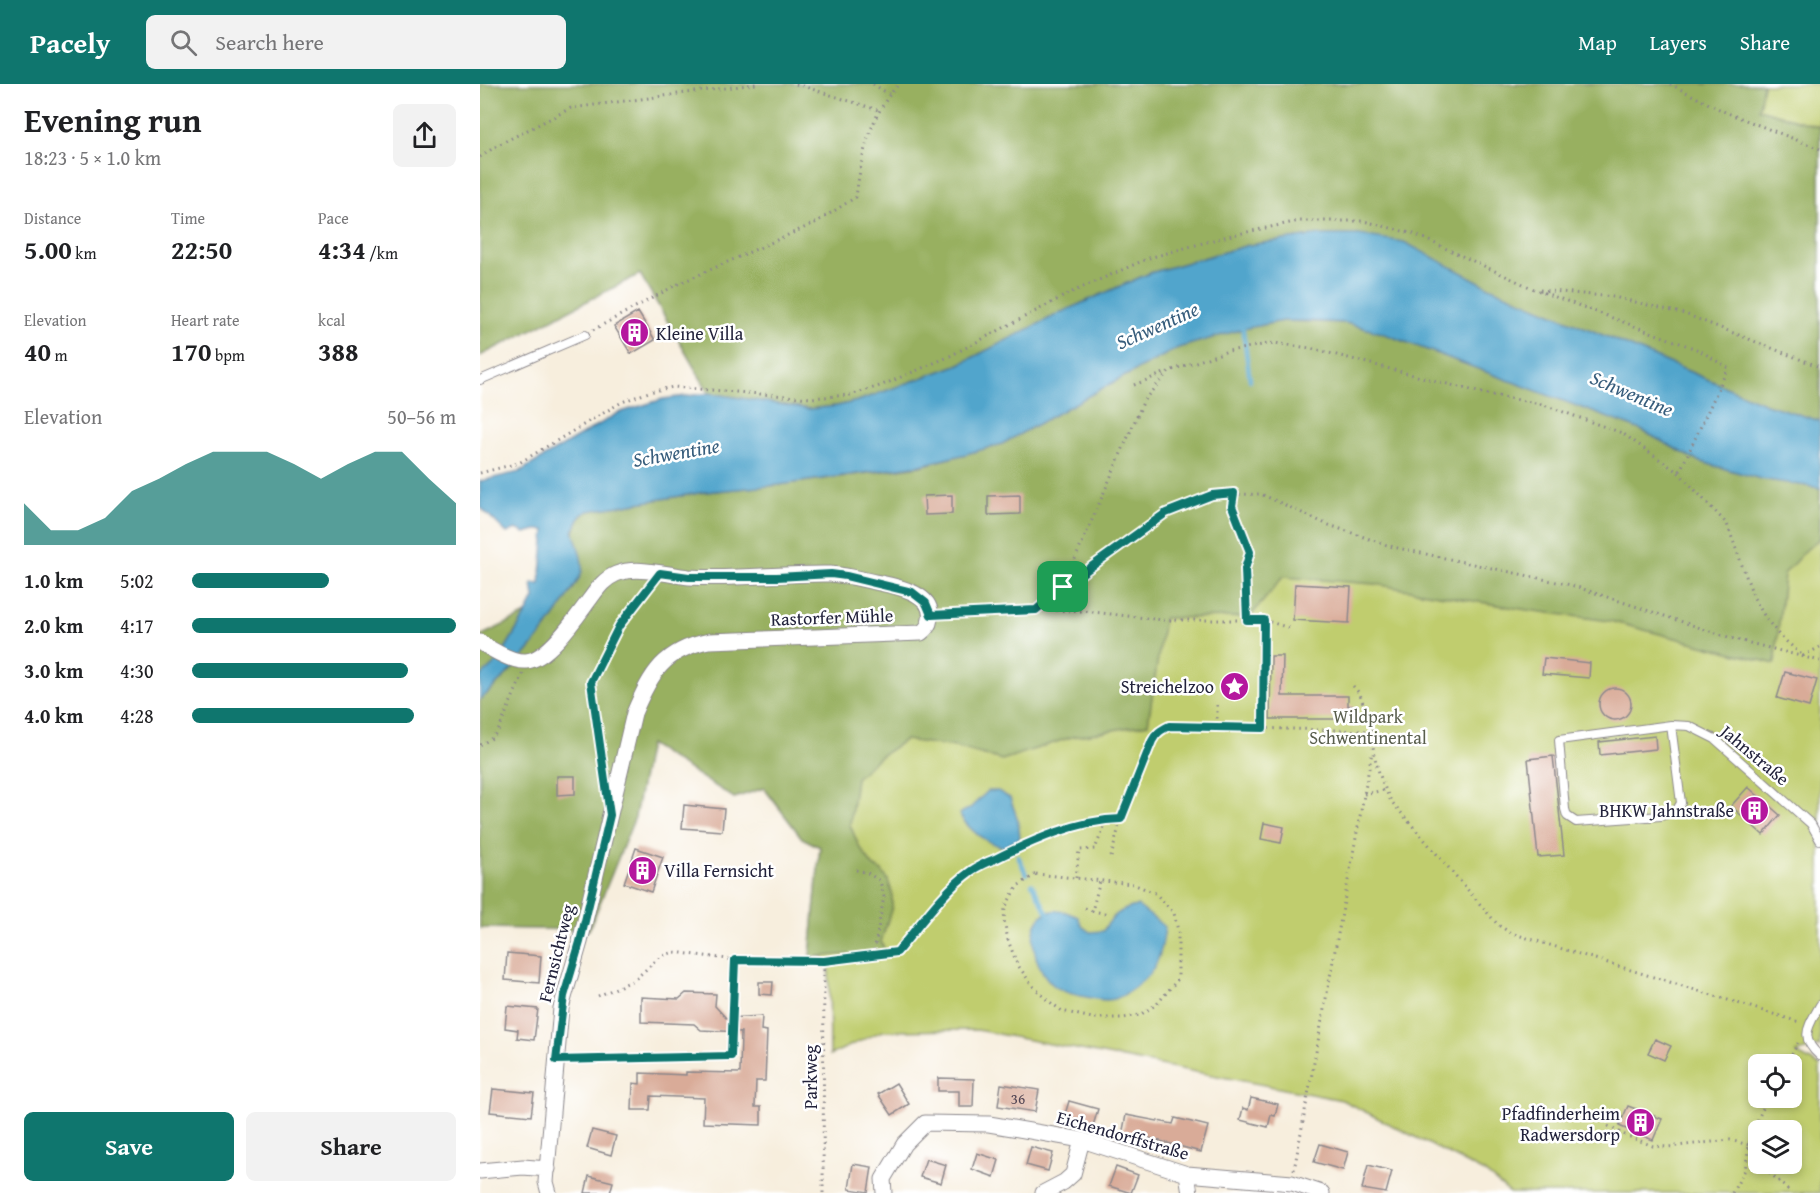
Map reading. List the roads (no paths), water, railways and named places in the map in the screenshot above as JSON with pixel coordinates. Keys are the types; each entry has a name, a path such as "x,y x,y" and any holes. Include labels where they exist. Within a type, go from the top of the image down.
{"street":[{"name":"Rastorfer Mühle","path":"480,642 501,654 523,661 543,654 601,584 619,572 631,570 689,577 777,577 831,574 912,592 926,603 931,615 929,624 921,633 709,641 690,645 671,656 655,672 634,713 603,843"},
{"name":"Fernsichtweg","path":"545,1184 564,996 580,942 603,843"},
{"name":"Eichendorffstraße","path":"884,1193 883,1179 904,1144 925,1124 989,1124 1082,1140 1187,1174 1264,1179 1292,1183 1323,1193"},
{"path":"1043,1193 1064,1182 1073,1174 1082,1140"},
{"path":"480,1171 523,1167 545,1184"},
{"path":"1187,1174 1190,1193"}],"lane":[{"path":"480,380 585,335"},
{"path":"1671,726 1681,803 1676,811 1661,816 1576,822 1571,820 1565,809 1559,740 1671,726"},
{"name":"Jahnstraße","path":"1671,726 1689,726 1714,739 1811,824 1820,840"},
{"path":"1820,1005 1809,1025 1807,1038 1813,1050 1820,1056"}],"water":[{"name":"Schwentine","path":"1320,235 1359,235 1404,242 1489,287 1766,404 1820,421 1820,488 1761,479 1698,461 1641,430 1382,333 1346,323 1282,321 1243,329 1178,348 1002,444 966,454 921,465 779,485 705,492 588,511 581,515 573,531 582,566 577,583 550,623 528,650 480,700 480,677 498,661 526,614 534,598 532,583 540,584 545,530 525,533 516,529 507,533 480,507 480,481 519,472 618,413 663,399 709,393 809,409 858,401 960,364 1064,311 1150,273 1249,245"},
{"path":"988,791 998,791 1010,798 1018,820 1020,838 1003,847 979,836 960,816 960,813 969,809"},
{"path":"1138,906 1165,927 1155,966 1143,980 1125,994 1106,1000 1072,994 1052,984 1036,958 1034,930 1039,919 1048,912 1060,911 1078,917 1082,926 1090,932 1103,931 1117,914"}],"waterway":[{"path":"1242,323 1250,380"},
{"path":"1018,856 1026,874"},
{"path":"1032,884 1047,912"}],"place":[{"name":"Kleine Villa","path":"635,333"},
{"name":"Streichelzoo","path":"1235,686"},
{"name":"BHKW Jahnstraße","path":"1755,810"},
{"name":"Villa Fernsicht","path":"643,870"},
{"name":"Pfadfinderheim Radwersdorp","path":"1641,1123"}],"park label":[{"name":"Wildpark Schwentinental","path":"1368,726"}]}
